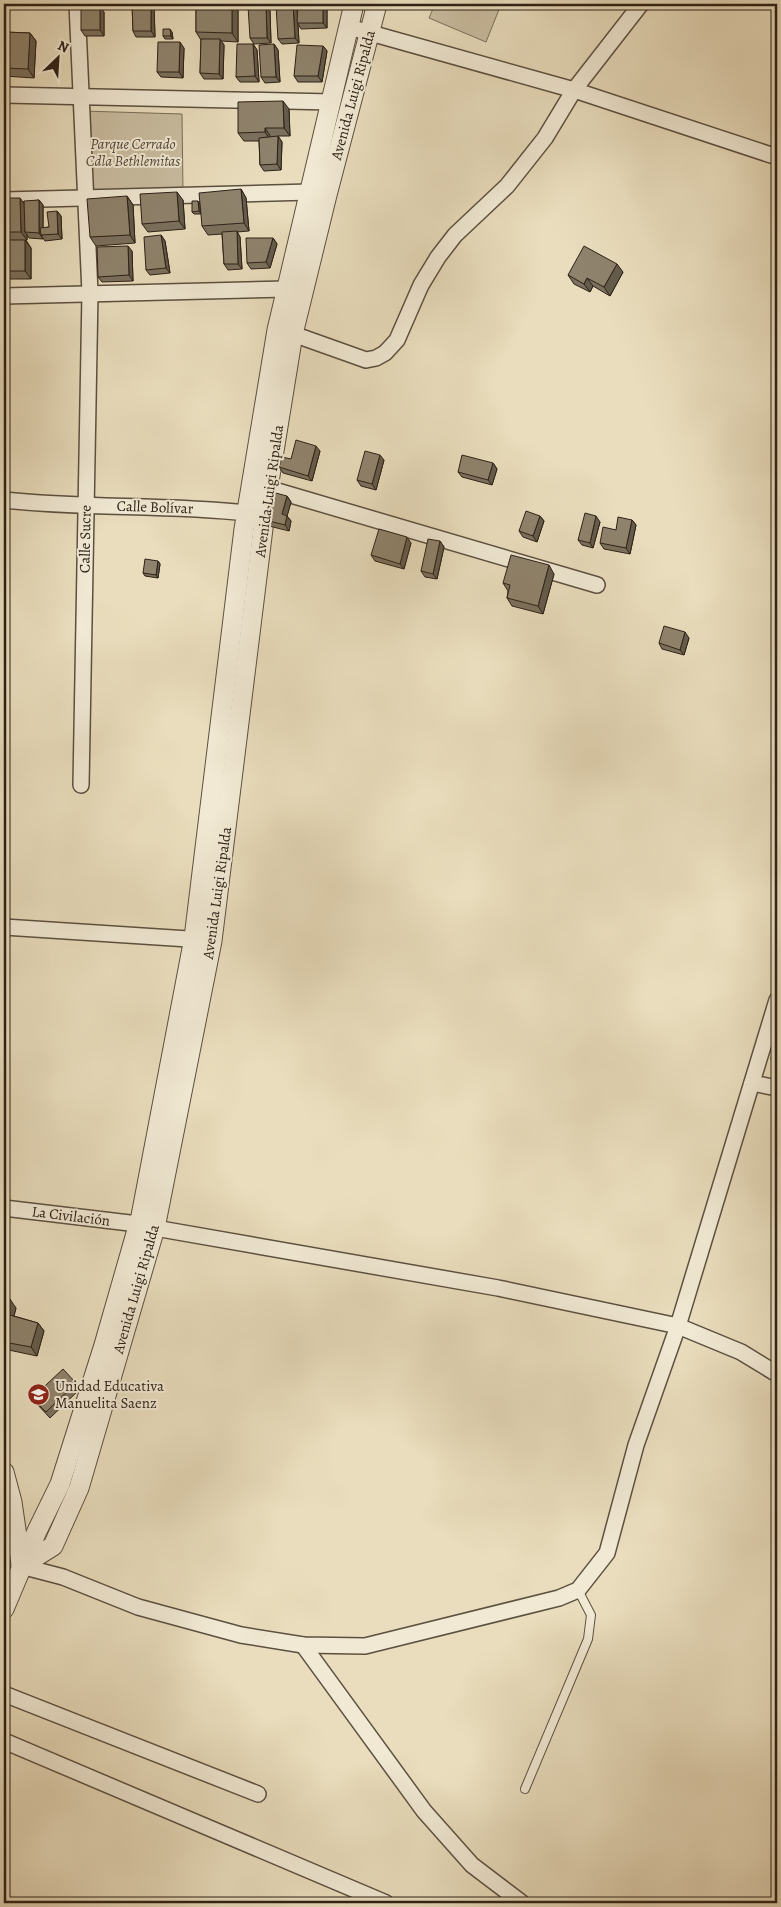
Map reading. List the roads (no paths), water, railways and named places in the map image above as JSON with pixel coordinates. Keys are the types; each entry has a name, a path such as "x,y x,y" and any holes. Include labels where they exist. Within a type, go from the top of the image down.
{"street":[{"name":"Calle Sucre","path":"77,4 90,293 81,786"},
{"path":"346,4 376,7"},
{"name":"Avenida Luigi Ripalda","path":"203,940 247,513 259,486 293,334 295,291 310,192 354,4"},
{"path":"293,334 366,360 376,358 385,353 397,340 421,285 438,257 455,235 507,186 545,138 574,90 641,4"},
{"name":"Avenida Luigi Ripalda","path":"4,1609 21,1566 60,1484 104,1345 146,1226 203,940 277,330 295,291 376,7"},
{"path":"349,27 574,90 777,157"},
{"path":"4,95 332,102"},
{"path":"4,200 310,192"},
{"path":"4,296 90,293 295,291"},
{"path":"259,486 597,585"},
{"name":"Calle Bolívar","path":"4,500 34,504 208,509 247,513"},
{"path":"4,927 203,940"},
{"path":"4,1472 12,1502 21,1566 64,1577 147,1610 241,1635 303,1645 365,1646 559,1598 578,1590 607,1553 636,1446 678,1326 777,1000"},
{"path":"752,1083 777,1088"},
{"name":"La Civilación","path":"4,1208 146,1226 498,1288 678,1326 741,1352 777,1374"},
{"path":"303,1645 424,1811 472,1865 522,1903"},
{"path":"4,1694 258,1794"},
{"path":"4,1741 386,1903"}],"lane":[{"path":"525,1789 588,1639 592,1615 578,1590"}],"place":[{"name":"Unidad Educativa Manuelita Saenz","path":"39,1395"}],"park label":[{"name":"Parque Cerrado Cdla Bethlemitas","path":"133,152"}]}
